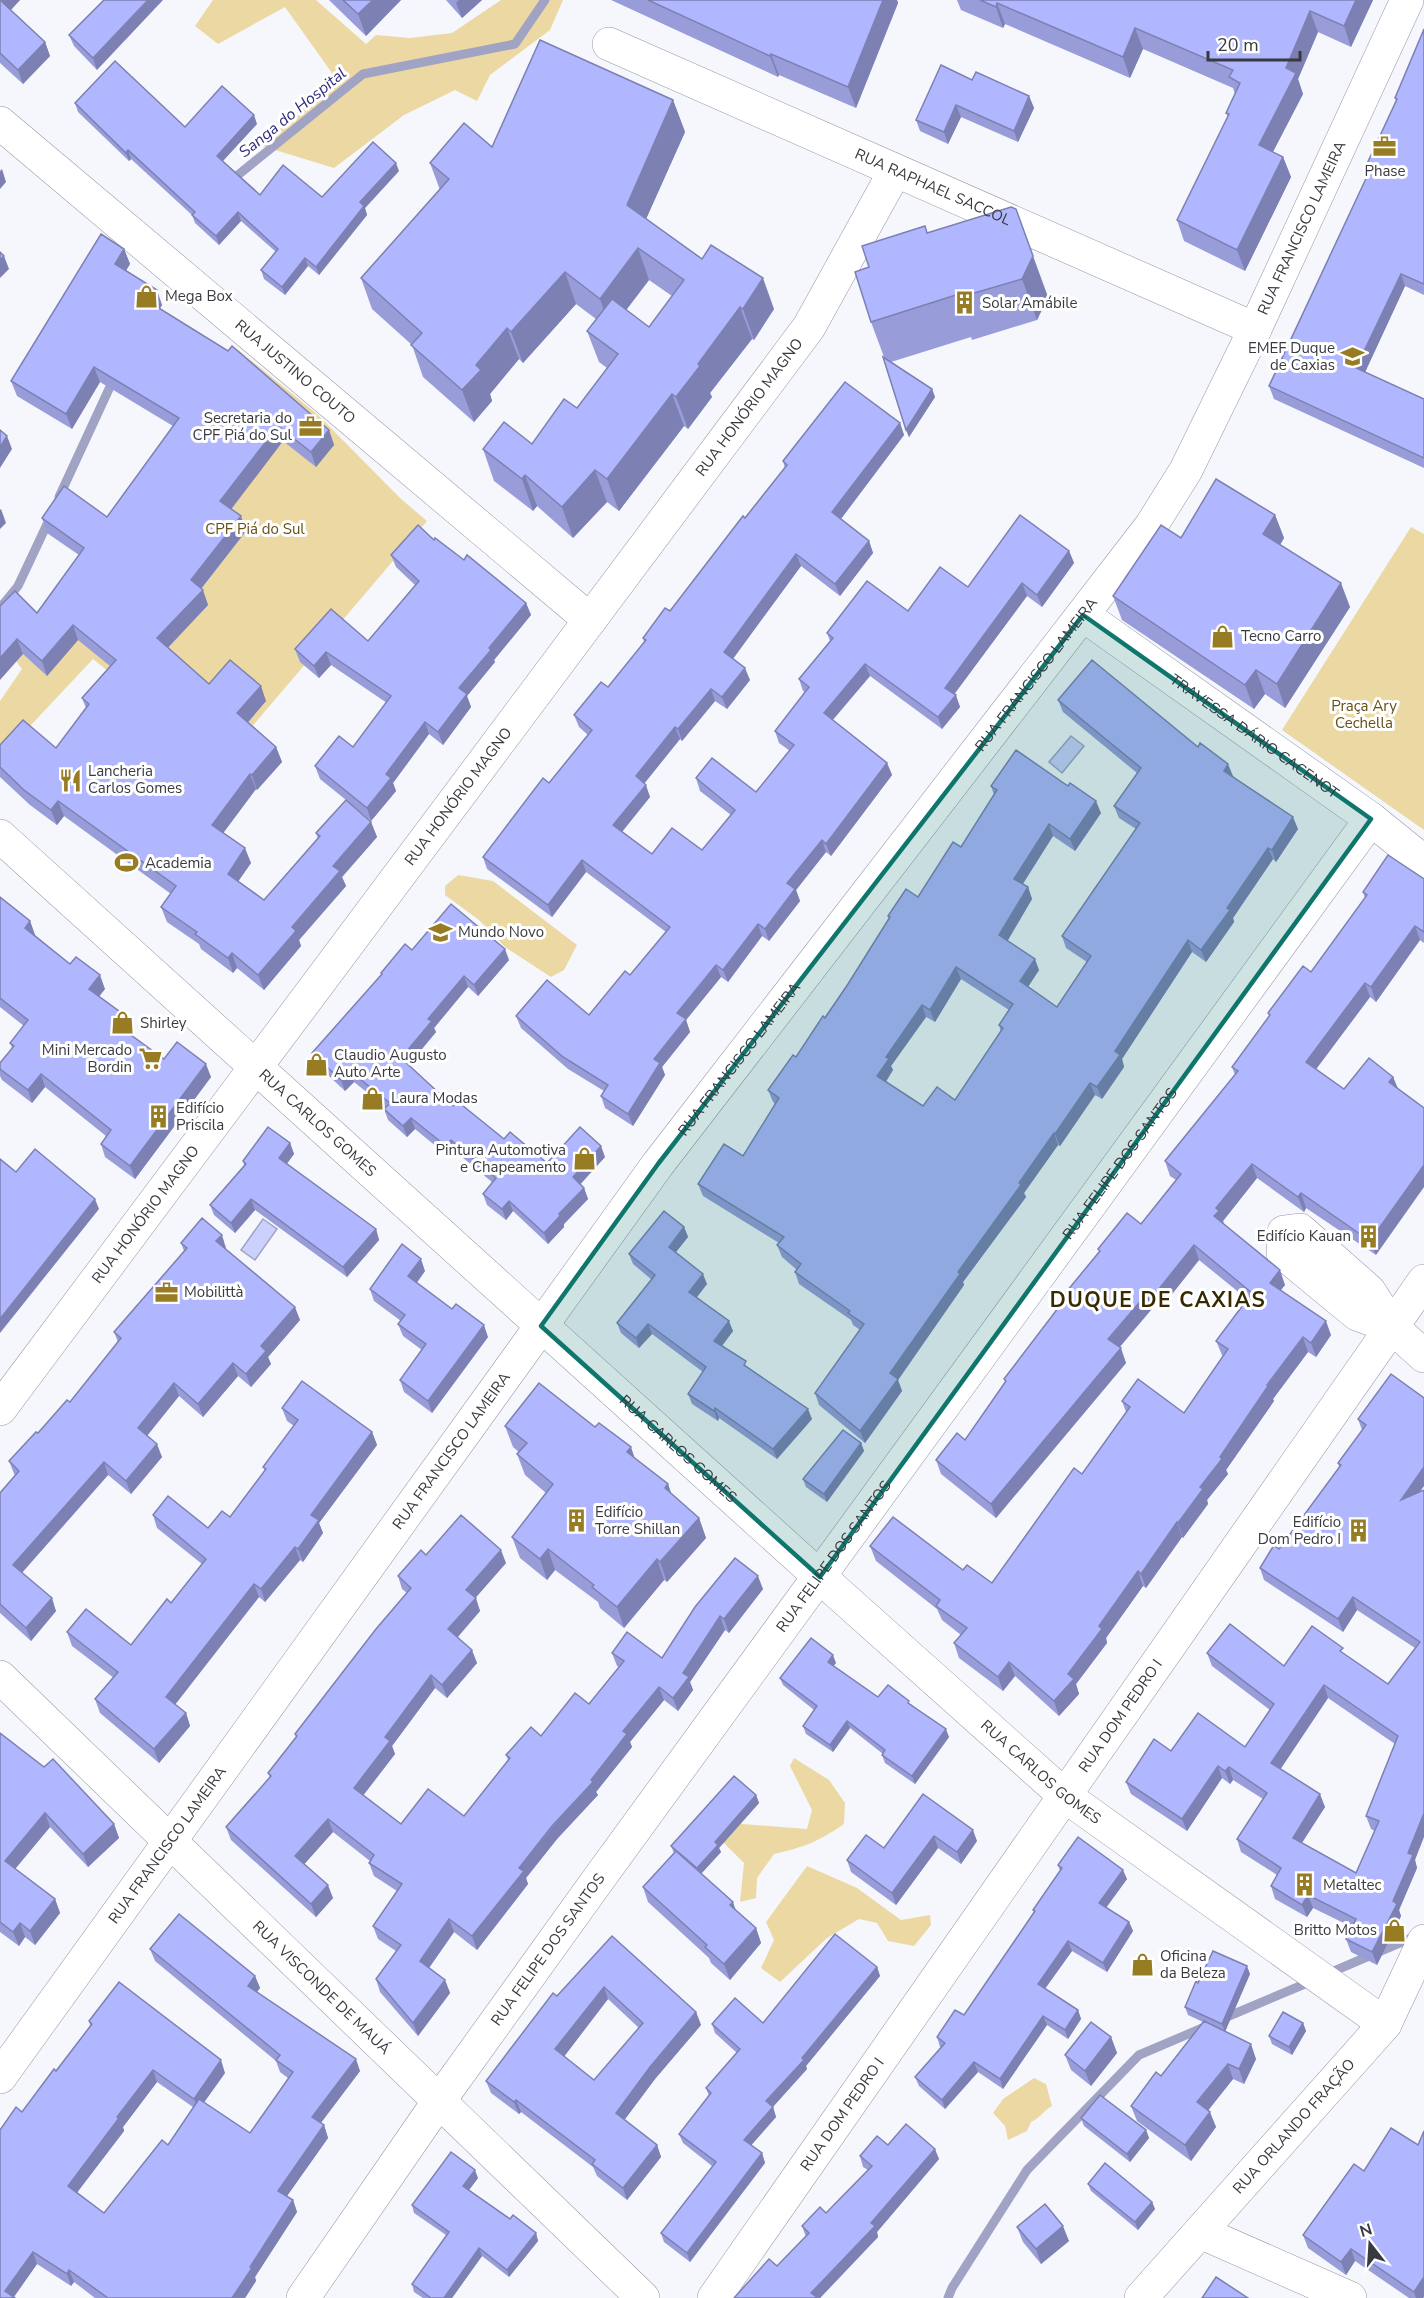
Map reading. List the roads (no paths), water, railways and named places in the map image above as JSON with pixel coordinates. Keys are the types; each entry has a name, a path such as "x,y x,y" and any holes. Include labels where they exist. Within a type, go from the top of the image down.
{"street":[{"name":"RUA FRANCISCO LAMEIRA","path":"0,2077 658,1164 1151,526 1186,470 1255,329 1407,0"},
{"name":"RUA RAPHAEL SACCOL","path":"609,44 1255,329"},
{"name":"RUA JUSTINO COUTO","path":"0,123 590,620"},
{"name":"RUA HONÓRIO MAGNO","path":"0,1409 809,327 895,171"},
{"name":"TRAVESSA DÁRIO CACENOT","path":"1083,615 1371,819 1424,862"},
{"name":"RUA FELIPE DOS SANTOS","path":"303,2298 439,2101 1371,819"},
{"name":"RUA CARLOS GOMES","path":"0,836 1065,1796 1385,2024"},
{"name":"RUA DOM PEDRO I","path":"714,2298 1424,1281"},
{"path":"1392,1327 1424,1356"},
{"name":"RUA VISCONDE DE MAUÁ","path":"0,1677 643,2298"},
{"name":"RUA ORLANDO FRAÇÃO","path":"1141,2298 1385,2024 1424,1941"},
{"path":"1200,2232 1350,2298"}],"water":[{"path":"1071,736 1084,746 1062,773 1049,762"},
{"path":"263,1219 277,1229 255,1260 241,1250"}],"waterway":[{"name":"Sanga do Hospital","path":"228,183 363,74 515,44 545,0"},
{"name":"Sanga do Hospital","path":"59,497 115,376"},
{"name":"Sanga do Hospital","path":"0,608 18,586 50,518"},
{"path":"1327,1974 1416,1936"},
{"path":"1222,2019 1312,1981"},
{"path":"948,2298 952,2288 1027,2170 1139,2055 1207,2026"}],"place":[{"name":"Phase","path":"1385,147"},
{"name":"Mega Box","path":"147,296"},
{"name":"Solar Amábile","path":"964,303"},
{"name":"EMEF Duque de Caxias","path":"1353,357"},
{"name":"Secretaria do CPF Piá do Sul","path":"310,427"},
{"name":"Tecno Carro","path":"1223,636"},
{"name":"Lancheria Carlos Gomes","path":"70,780"},
{"name":"Academia","path":"127,863"},
{"name":"Mundo Novo","path":"440,932"},
{"name":"Shirley","path":"122,1023"},
{"name":"Mini Mercado Bordin","path":"150,1059"},
{"name":"Claudio Augusto Auto Arte","path":"316,1064"},
{"name":"Laura Modas","path":"373,1098"},
{"name":"Edifício Priscila","path":"158,1117"},
{"name":"Pintura Automotiva e Chapeamento","path":"584,1159"},
{"name":"Edifício Kauan","path":"1369,1236"},
{"name":"Mobilittà","path":"166,1292"},
{"name":"Edifício Torre Shillan","path":"577,1521"},
{"name":"Edifício Dom Pedro I","path":"1359,1531"},
{"name":"Metaltec","path":"1305,1885"},
{"name":"Britto Motos","path":"1395,1930"},
{"name":"Oficina da Beleza","path":"1142,1965"}],"district":[{"name":"DUQUE DE CAXIAS","path":"1158,1300"}],"park label":[{"name":"CPF Piá do Sul","path":"255,529"},
{"name":"Praça Ary Cechella","path":"1364,714"}]}
